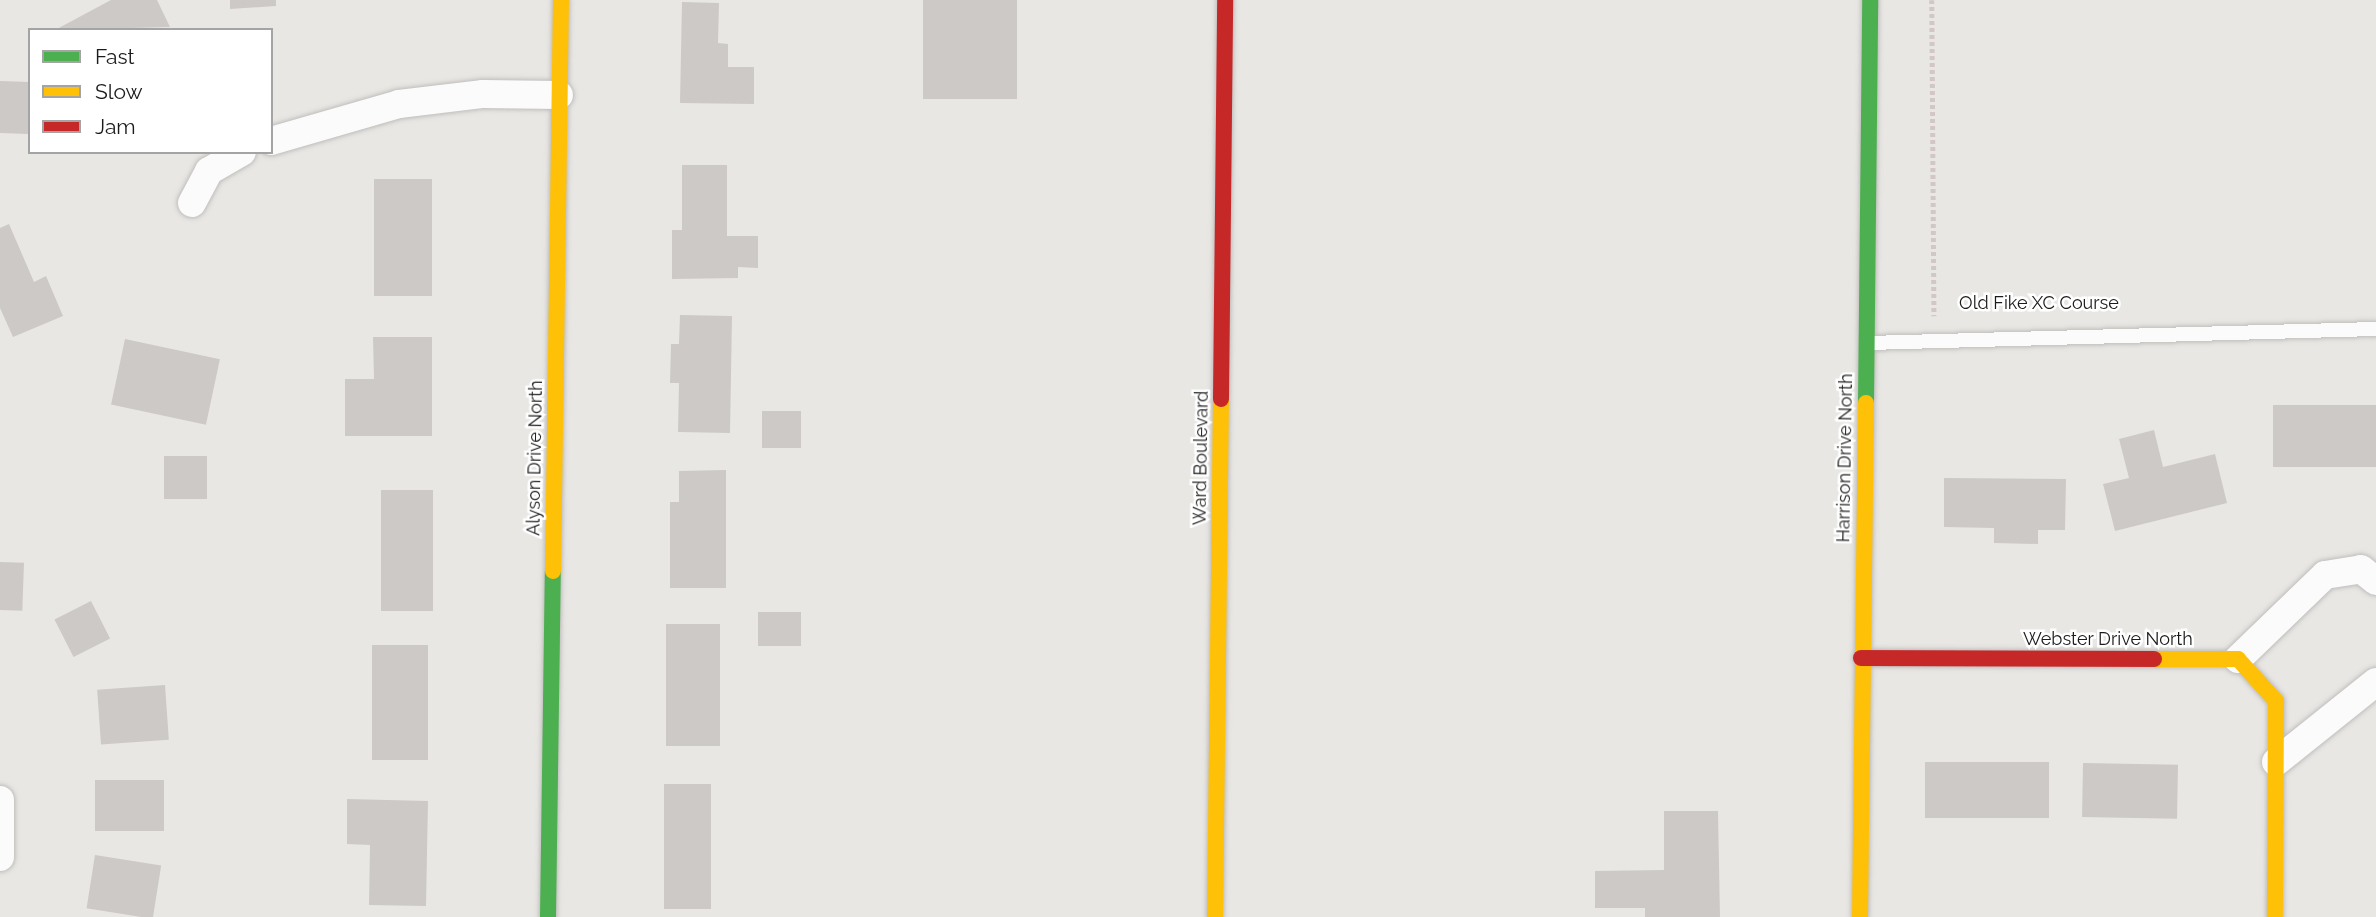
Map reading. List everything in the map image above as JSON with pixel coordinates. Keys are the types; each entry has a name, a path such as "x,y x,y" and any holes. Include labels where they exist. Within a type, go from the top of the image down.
{"street":[{"name":"Alyson Drive North","path":"548,917 561,0"},
{"name":"Ward Boulevard","path":"1215,917 1225,0"},
{"name":"Harrison Drive North","path":"1860,917 1870,0"},
{"path":"273,140 399,104 483,94 559,96"},
{"path":"192,203 209,171 239,154"},
{"path":"2275,917 2276,701 2238,659 2335,570 2361,569 2376,581"},
{"name":"Webster Drive North","path":"1861,658 2238,659"},
{"path":"2276,762 2376,682"},
{"path":"0,800 0,857"}],"lane":[{"path":"1866,343 2376,329"}],"path":[{"name":"Old Fike XC Course","path":"1932,0 1933,316 1947,316"}],"building":[{"path":"111,0 157,0 170,27 132,28 59,28"},
{"path":"230,0 276,0 276,6 230,9"},
{"path":"923,0 1017,0 1017,99 923,99"},
{"path":"682,2 719,3 718,43 728,44 728,67 754,67 754,104 680,103"},
{"path":"0,81 28,82 28,134 0,133"},
{"path":"682,165 727,165 727,236 758,236 758,268 738,267 738,278 672,279 672,230 682,230"},
{"path":"374,179 432,179 432,296 374,296"},
{"path":"9,224 34,282 46,276 63,316 13,337 0,308 0,228"},
{"path":"680,315 732,316 730,433 678,432 679,383 670,383 671,344 679,344"},
{"path":"373,337 432,337 432,436 345,436 345,379 374,379"},
{"path":"125,339 220,359 206,425 111,405"},
{"path":"2273,405 2376,405 2376,467 2273,467"},
{"path":"762,411 801,411 801,448 762,448"},
{"path":"2154,430 2163,467 2215,454 2227,503 2115,531 2103,484 2129,478 2119,439"},
{"path":"164,456 207,456 207,499 164,499"},
{"path":"726,470 726,588 670,588 670,502 679,502 679,471"},
{"path":"1944,478 2066,479 2065,530 2038,530 2038,544 1994,543 1994,528 1944,527"},
{"path":"381,490 433,490 433,611 381,611"},
{"path":"0,562 24,563 22,611 0,610"},
{"path":"91,601 110,638 74,657 54,620"},
{"path":"758,612 801,612 801,646 758,646"},
{"path":"666,624 720,624 720,746 666,746"},
{"path":"372,645 428,645 428,760 372,760"},
{"path":"165,685 169,740 101,745 97,690"},
{"path":"1925,762 2049,762 2049,818 1925,818"},
{"path":"2083,763 2178,765 2177,819 2082,817"},
{"path":"95,780 164,780 164,831 95,831"},
{"path":"664,784 711,784 711,909 664,909"},
{"path":"347,799 428,801 426,906 369,905 370,845 347,844"},
{"path":"1664,811 1718,811 1720,917 1645,917 1645,908 1595,908 1595,871 1664,870"},
{"path":"95,855 161,865 153,917 87,908"}],"traffic: fast":[{"path":"1866,403 1870,0"},
{"path":"548,917 553,571"}],"traffic: slow":[{"path":"553,571 561,0"},
{"path":"1215,917 1221,399"},
{"path":"1860,917 1866,403"},
{"path":"2154,659 2238,659 2276,701 2275,917"}],"traffic: jam":[{"path":"1221,399 1225,0"},
{"path":"1861,658 2154,659"}]}
